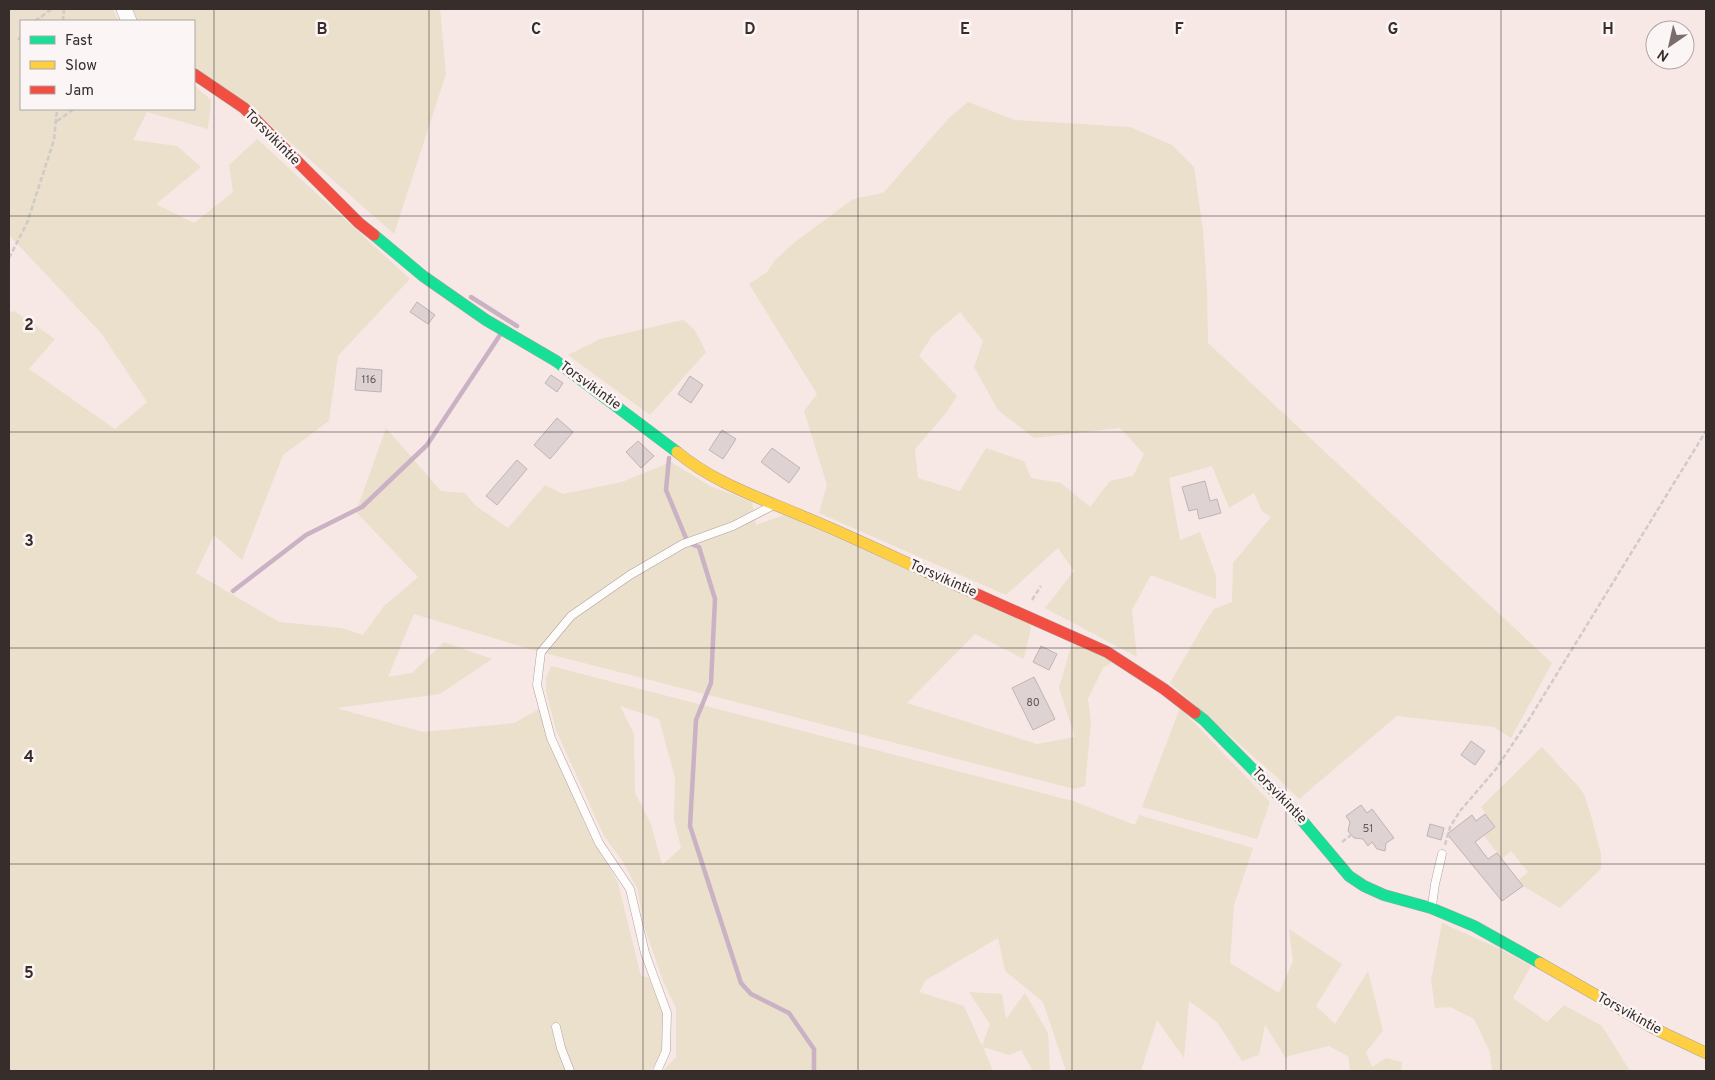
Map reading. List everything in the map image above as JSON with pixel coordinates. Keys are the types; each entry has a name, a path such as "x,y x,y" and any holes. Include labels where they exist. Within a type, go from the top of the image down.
{"street":[{"name":"Torsvikintie","path":"195,75 244,108 358,223 423,276 486,320 556,361 651,431 695,468 723,483 1107,652 1164,689 1204,720 1295,812 1349,876 1364,886 1384,895 1431,908 1474,926 1656,1029 1706,1052"}],"lane":[{"path":"657,1071 666,1051 668,1013 645,953 630,890 599,843 551,738 537,685 542,652 572,616 630,575 683,544 733,526 774,505"},
{"path":"1431,908 1434,884 1442,854"},
{"path":"556,1027 561,1048 570,1071"}],"path":[{"path":"36,20 52,9"},
{"path":"9,258 27,222 54,140 57,110"},
{"path":"57,122 73,110"},
{"path":"1442,854 1450,827 1460,811 1496,769 1528,722 1706,431"}],"shaded area":[{"path":"9,9 113,9 116,17 120,20 20,20 20,110 195,110 195,86 211,100 208,129 147,112 133,140 177,146 201,167 156,204 194,223 233,192 229,165 257,139 410,279 338,356 329,421 283,455 242,560 214,535 196,573 279,622 342,628 363,635 384,606 418,577 356,512 386,428 441,491 465,493 475,505 508,528 545,485 563,494 622,482 671,462 710,486 752,502 756,525 784,515 1032,623 1024,659 975,634 907,703 1037,744 1075,737 1059,688 1072,643 1114,661 1103,668 1088,699 1091,722 1085,786 1074,789 533,650 414,614 388,677 412,673 444,642 492,659 440,694 336,708 423,732 514,723 539,709 556,756 583,819 618,883 641,976 656,979 664,1017 665,1038 662,1054 650,1071 9,1071 9,313 14,311 55,339 29,369 115,429 147,402 101,333 9,235"},
{"path":"132,9 440,9 446,74 394,234 249,106 195,67 195,20 138,20"},
{"path":"968,102 1015,120 1130,127 1172,145 1194,167 1203,230 1208,343 1552,663 1511,738 1494,727 1397,716 1299,799 1170,683 1214,609 1232,602 1233,563 1271,517 1262,511 1254,493 1229,508 1212,466 1169,478 1180,540 1200,532 1216,576 1216,599 1151,575 1132,610 1137,657 1045,608 1074,571 1058,548 1006,595 819,513 827,485 804,411 817,394 749,284 767,272 775,260 795,242 853,199 883,193 950,117","holes":["960,312 983,341 974,367 998,410 1034,438 1120,428 1144,454 1133,476 1110,481 1090,507 1061,483 1031,478 1024,461 986,448 960,491 918,478 915,449 946,413 957,396 919,356 932,336"]},
{"path":"683,320 694,329 706,352 650,415 568,355 600,339"},
{"path":"551,666 1073,801 1135,825 1139,815 1253,848 1234,905 1230,963 1279,993 1293,961 1289,929 1342,964 1316,1006 1335,1024 1368,971 1383,1031 1366,1052 1372,1067 1386,1058 1402,1062 1401,1071 1350,1071 1348,1056 1329,1046 1285,1057 1265,1025 1259,1055 1242,1061 1217,1022 1189,1001 1184,1058 1157,1020 1141,1071 1066,1071 1043,1002 1005,971 998,938 926,980 919,992 964,1006 982,1046 990,1024 969,992 1002,994 1006,1019 1025,993 1048,1033 1050,1071 1033,1071 1021,1050 1009,1055 983,1047 993,1071 663,1071 676,1057 676,1008 663,981 645,929 637,888 623,862 604,836 556,730 546,692 546,678","holes":["620,706 659,719 675,778 674,820 681,848 662,865 651,824 635,793 634,734"]},
{"path":"1180,708 1270,802 1257,839 1142,807"},
{"path":"1542,747 1584,794 1601,854 1601,869 1560,908 1523,886 1519,880 1528,872 1511,851 1502,859 1484,836 1495,827 1481,807"},
{"path":"1442,923 1500,949 1531,966 1513,998 1547,1022 1564,1005 1602,1026 1630,1071 1492,1071 1490,1052 1474,1019 1450,1007 1435,1008 1431,980"}],"building":[{"path":"417,302 435,315 428,324 410,312"},
{"path":"357,368 382,370 381,392 355,390"},
{"path":"551,375 563,383 557,392 545,383"},
{"path":"690,376 703,385 691,403 678,394"},
{"path":"557,418 573,432 550,459 534,445"},
{"path":"722,430 736,439 723,459 709,450"},
{"path":"638,441 654,456 641,468 626,452"},
{"path":"772,448 800,468 789,483 761,462"},
{"path":"517,460 527,469 497,505 486,496"},
{"path":"1205,481 1210,501 1217,499 1221,513 1199,519 1197,509 1189,511 1182,487"},
{"path":"1041,646 1057,654 1049,670 1033,662"},
{"path":"1034,677 1055,719 1033,730 1012,688"},
{"path":"1471,741 1485,751 1475,765 1461,755"},
{"path":"1361,805 1367,813 1372,809 1394,838 1386,843 1385,851 1377,849 1372,842 1368,846 1363,839 1354,838 1348,831 1350,822 1346,816"},
{"path":"1485,814 1495,827 1475,842 1488,859 1497,853 1523,886 1502,901 1447,834 1472,815 1476,821"},
{"path":"1430,824 1444,828 1441,840 1427,836"}],"waterway":[{"path":"471,297 517,326"},
{"path":"233,591 306,535 362,507 427,445 500,335"},
{"path":"669,458 666,490 688,543 699,547 715,599 711,683 696,720 690,826 741,983 751,994 789,1013 814,1049 814,1071"}],"traffic: fast":[{"path":"374,235 423,276 486,320 556,361 677,452"},
{"path":"1195,713 1295,812 1349,876 1364,886 1384,895 1431,908 1474,926 1540,963"}],"traffic: slow":[{"path":"677,452 721,481 927,572"},
{"path":"1540,963 1655,1029 1706,1053"}],"traffic: jam":[{"path":"195,75 244,108 359,223 374,235"},
{"path":"927,572 1107,652 1164,689 1195,713"}]}
